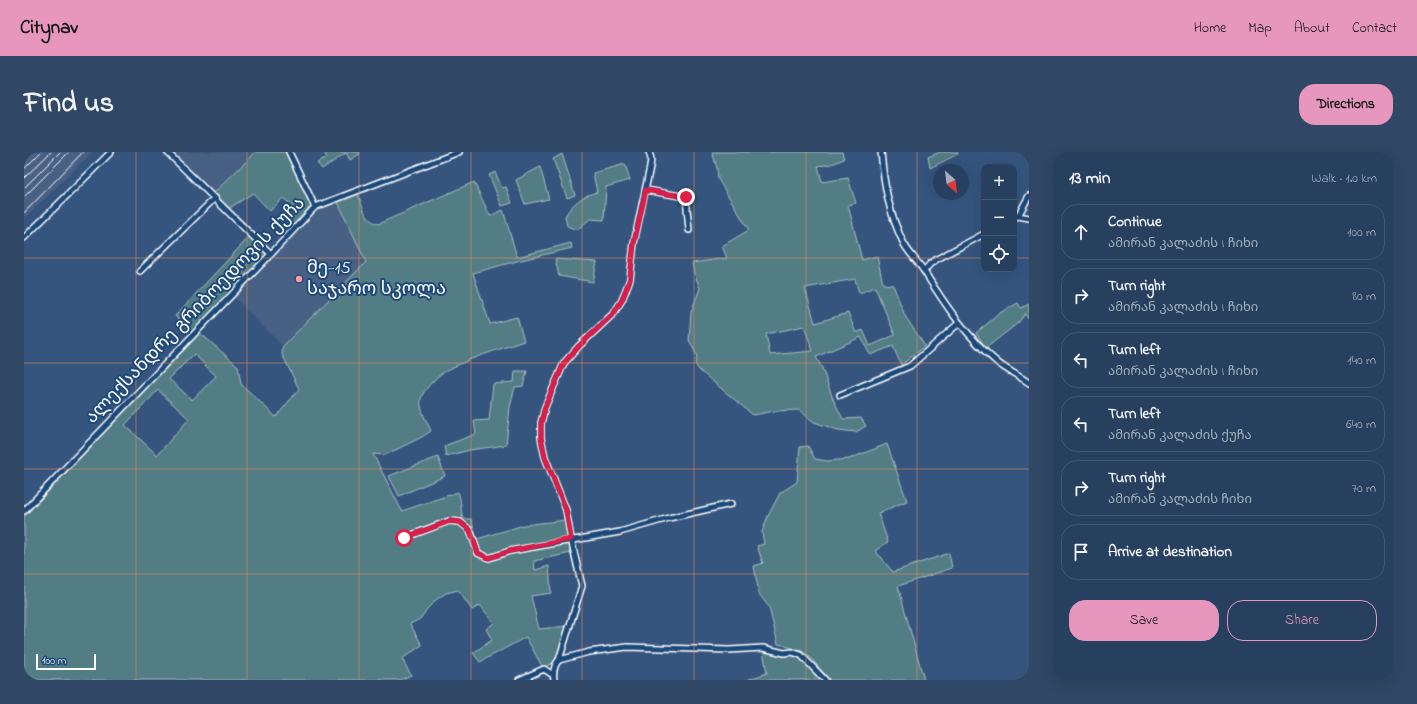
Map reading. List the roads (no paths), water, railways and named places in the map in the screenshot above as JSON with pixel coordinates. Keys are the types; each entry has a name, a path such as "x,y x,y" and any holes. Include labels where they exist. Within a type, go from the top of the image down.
{"street":[{"path":"24,238 111,152"},
{"path":"168,152 271,254"},
{"path":"289,152 315,207"},
{"name":"ალექსანდრე გრიბოედოვის ქუჩა","path":"24,511 71,460 315,207 458,152"},
{"path":"544,669 554,677 557,662 582,586 566,510 545,457 541,438 541,423 545,407 564,363 579,346 614,313 622,300 630,279 634,243 646,190 651,159 649,152"},
{"path":"881,152 884,185 892,214 905,245 958,323 999,363 1029,383"},
{"path":"646,190 686,197 689,230"},
{"path":"1017,215 1029,196"},
{"path":"140,271 215,198"},
{"path":"1017,217 1029,218"},
{"path":"924,271 937,259 981,236"},
{"path":"840,395 910,366 958,323"},
{"path":"404,538 450,521 460,522 470,530 478,553 489,558 510,551 571,539 620,532 669,518 731,504"},
{"path":"519,680 557,662 589,652 627,647 729,650 763,648 784,653 792,652 801,655 825,680"}],"railway":[{"path":"24,159 32,152"},
{"path":"24,169 41,152"},
{"path":"24,178 51,152"},
{"path":"24,188 60,152"},
{"path":"24,213 83,152"},
{"path":"24,197 68,153"}],"place":[{"name":"მე-15 საჯარო სკოლა","path":"299,279"}]}
